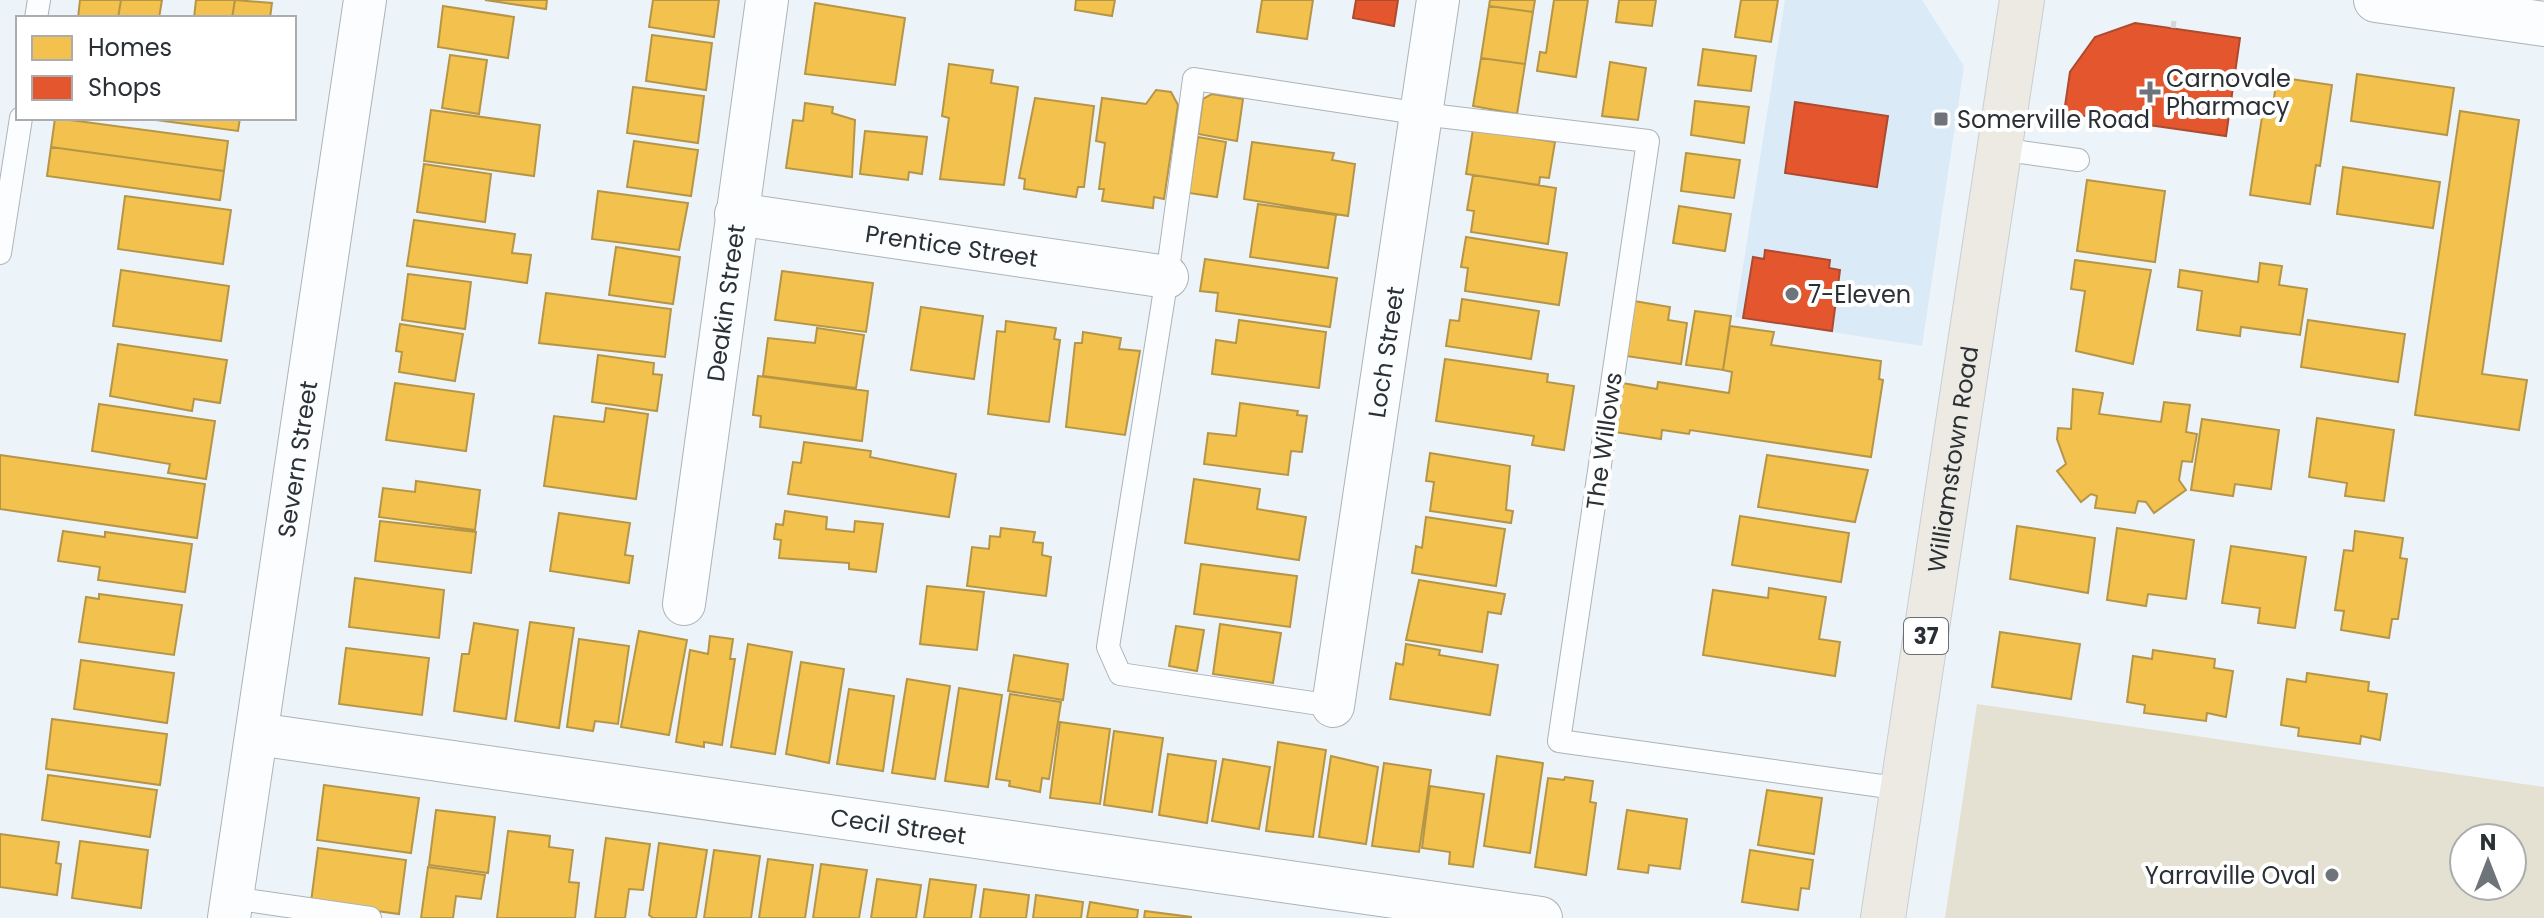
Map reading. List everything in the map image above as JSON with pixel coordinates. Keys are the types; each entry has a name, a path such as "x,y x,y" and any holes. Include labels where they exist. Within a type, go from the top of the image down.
{"main road":[{"name":"Williamstown Road","path":"1883,918 2022,0"},
{"path":"2376,0 2544,24"}],"street":[{"name":"Severn Street","path":"230,908 365,0"},
{"name":"Deakin Street","path":"684,604 767,0"},
{"name":"Loch Street","path":"1333,706 1438,0"},
{"name":"Prentice Street","path":"736,214 1167,277"},
{"name":"Cecil Street","path":"257,734 1541,918"}],"lane":[{"path":"1333,706 1120,674 1108,647 1167,277 1194,79 1422,114"},
{"name":"The Willows","path":"1422,114 1648,141 1559,741 1903,789"},
{"path":"0,253 21,120"},
{"path":"1999,149 2078,160"},
{"path":"230,908 370,918"}],"shaded area":[{"name":"7-Eleven","path":"1785,0 1922,0 1964,66 1922,346 1735,317"},
{"path":"1977,704 2544,787 2544,918 1945,918"}],"building: Homes":[{"path":"80,0 121,0 118,16 78,16"},
{"path":"121,0 162,0 159,16 118,16"},
{"path":"196,0 235,0 232,16 194,16"},
{"path":"235,0 272,3 270,16 232,16"},
{"path":"485,0 547,0 546,9"},
{"path":"653,0 719,0 714,37 649,27"},
{"path":"1076,0 1115,0 1112,16 1075,10"},
{"path":"1262,0 1313,0 1307,39 1257,32"},
{"path":"1490,0 1535,0 1533,12 1489,6"},
{"path":"1554,0 1588,0 1576,77 1537,71 1540,52 1546,53"},
{"path":"1619,0 1656,0 1652,26 1616,22"},
{"path":"1741,0 1778,0 1771,42 1735,37"},
{"path":"815,3 905,18 895,85 805,74"},
{"path":"443,6 514,17 508,58 438,47"},
{"path":"1489,6 1533,12 1525,64 1481,58"},
{"path":"652,35 712,43 706,90 646,81"},
{"path":"1703,49 1756,56 1751,91 1698,85"},
{"path":"450,55 487,60 479,114 442,108"},
{"path":"1481,58 1525,64 1517,114 1473,106"},
{"path":"1610,62 1646,68 1638,120 1602,116"},
{"path":"949,64 993,70 991,83 1018,87 1004,185 940,179 949,118 942,116"},
{"path":"2357,74 2454,88 2447,135 2351,121"},
{"path":"2277,77 2332,85 2320,166 2316,165 2310,204 2250,195 2264,104 2273,105"},
{"path":"633,87 704,96 698,143 627,133"},
{"path":"1156,90 1171,92 1178,105 1164,199 1154,197 1153,208 1102,201 1104,189 1099,189 1105,143 1096,141 1102,98 1146,104"},
{"path":"1212,94 1243,99 1237,141 1198,134 1203,99"},
{"path":"1035,98 1094,106 1084,187 1078,187 1076,197 1024,189 1025,179 1019,178"},
{"path":"1695,101 1749,107 1744,143 1691,135"},
{"path":"805,103 833,107 832,113 855,120 852,177 786,168 793,120 803,121"},
{"path":"431,110 540,125 534,176 424,161"},
{"path":"2460,111 2519,120 2482,374 2527,380 2519,430 2415,415"},
{"path":"55,120 228,141 224,171 51,147"},
{"path":"156,120 240,120 238,131"},
{"path":"1473,129 1555,142 1549,178 1540,177 1539,185 1466,174"},
{"path":"865,131 927,137 922,174 909,172 908,180 860,174"},
{"path":"1198,137 1226,142 1217,197 1189,193"},
{"path":"634,141 698,150 691,196 627,187"},
{"path":"1252,142 1334,153 1332,160 1355,164 1348,216 1244,199"},
{"path":"51,147 224,171 220,200 47,176"},
{"path":"1686,153 1740,160 1734,198 1681,191"},
{"path":"424,164 491,174 485,222 417,212"},
{"path":"2343,167 2440,182 2433,228 2337,214"},
{"path":"1473,175 1556,188 1548,244 1471,232 1474,211 1467,210"},
{"path":"2087,180 2165,191 2155,262 2077,251"},
{"path":"598,191 688,203 679,250 592,239"},
{"path":"125,196 231,210 223,264 118,249"},
{"path":"1258,204 1336,215 1328,268 1250,257"},
{"path":"1679,206 1731,214 1725,251 1673,243"},
{"path":"414,220 515,234 512,253 531,255 527,283 407,266"},
{"path":"1466,237 1567,253 1559,305 1465,291 1468,268 1461,267"},
{"path":"616,247 680,257 673,304 609,295"},
{"path":"1205,259 1337,278 1330,327 1216,311 1218,293 1200,291"},
{"path":"2075,260 2151,270 2133,364 2076,351 2085,291 2071,289"},
{"path":"2260,263 2282,266 2279,285 2307,289 2300,335 2241,327 2240,336 2197,330 2202,291 2178,287 2180,270 2258,282"},
{"path":"121,270 229,286 221,341 113,326"},
{"path":"782,271 873,283 866,332 775,320"},
{"path":"408,274 471,282 465,329 402,320"},
{"path":"546,293 671,309 665,357 539,343"},
{"path":"1462,299 1539,311 1531,359 1446,346 1450,320 1459,321"},
{"path":"1634,301 1670,307 1668,320 1687,323 1681,364 1626,356"},
{"path":"921,307 983,316 974,379 911,370"},
{"path":"1695,311 1731,316 1723,370 1686,365"},
{"path":"1239,320 1326,332 1319,388 1212,374 1216,340 1236,343"},
{"path":"2308,320 2405,334 2398,382 2301,367"},
{"path":"1006,321 1056,328 1054,339 1060,340 1049,422 988,414 997,331 1005,332"},
{"path":"400,324 463,334 455,381 399,372 402,352 396,351"},
{"path":"1730,326 1774,332 1771,345 1881,361 1879,379 1883,380 1871,457 1690,430 1689,434 1662,430 1661,439 1614,432 1622,383 1657,389 1658,382 1729,393 1732,372 1723,370"},
{"path":"817,328 864,335 856,388 763,376 768,338 815,343"},
{"path":"1083,332 1121,338 1119,349 1140,351 1125,435 1066,427 1075,343 1082,343"},
{"path":"118,344 227,360 220,403 194,399 192,411 110,396"},
{"path":"598,355 654,363 653,374 662,375 657,411 592,402"},
{"path":"1445,359 1548,374 1547,382 1574,386 1564,450 1532,445 1534,436 1436,421"},
{"path":"758,376 868,391 862,441 760,427 761,416 753,415"},
{"path":"395,383 474,394 466,451 386,440"},
{"path":"2073,389 2103,393 2099,414 2161,422 2164,402 2190,405 2186,432 2197,434 2192,462 2182,461 2179,480 2186,490 2154,513 2146,502 2138,501 2135,513 2095,508 2097,496 2091,494 2081,502 2057,471 2066,464 2057,439 2058,428 2071,429"},
{"path":"1240,403 1298,411 1297,415 1307,416 1302,452 1291,451 1288,475 1204,464 1208,433 1236,436"},
{"path":"99,404 215,421 206,479 168,473 170,464 92,451"},
{"path":"606,408 648,414 636,499 544,486 554,416 604,422"},
{"path":"2317,418 2394,430 2384,501 2345,496 2347,483 2309,477"},
{"path":"2202,419 2279,430 2271,489 2235,484 2233,496 2191,490"},
{"path":"804,442 871,451 870,457 956,474 949,517 788,494 793,462 801,463"},
{"path":"1430,453 1510,466 1506,510 1513,511 1511,523 1430,511 1434,482 1426,481"},
{"path":"0,455 205,484 197,538 0,509"},
{"path":"1767,455 1868,470 1855,522 1758,507"},
{"path":"1194,479 1260,489 1257,509 1306,517 1299,560 1185,543"},
{"path":"416,481 480,490 475,530 379,517 383,488 415,492"},
{"path":"785,511 827,517 826,529 854,532 855,521 883,524 876,572 849,569 849,563 779,558 781,540 774,539 776,524 783,525"},
{"path":"559,513 630,523 625,555 633,556 629,583 550,571"},
{"path":"1740,516 1849,533 1841,582 1732,565"},
{"path":"1426,517 1505,529 1496,586 1412,573 1416,546 1422,548"},
{"path":"380,521 476,532 471,573 375,561"},
{"path":"2017,526 2095,538 2088,593 2010,579"},
{"path":"1001,528 1035,532 1033,542 1043,543 1042,555 1051,557 1046,596 967,586 972,547 989,549 990,536 1000,537"},
{"path":"2117,528 2194,540 2186,599 2148,594 2146,606 2107,600"},
{"path":"63,531 105,537 105,532 192,544 185,592 98,580 100,567 58,561"},
{"path":"2355,531 2403,538 2400,558 2407,559 2398,619 2392,619 2389,638 2341,630 2344,611 2335,610 2344,550 2353,551"},
{"path":"2231,546 2306,557 2295,628 2258,623 2260,608 2222,603"},
{"path":"1201,564 1297,576 1290,627 1194,614"},
{"path":"355,578 444,590 439,638 349,627"},
{"path":"1419,580 1505,594 1501,614 1488,612 1482,652 1406,640"},
{"path":"927,586 984,592 977,650 920,644"},
{"path":"1769,588 1826,597 1819,639 1840,642 1835,676 1703,655 1713,590 1768,598"},
{"path":"99,594 182,605 174,655 79,642 86,597 99,599"},
{"path":"530,622 574,628 559,728 515,721"},
{"path":"474,623 518,630 506,719 454,711 462,654 469,654"},
{"path":"1220,624 1281,633 1273,683 1213,674"},
{"path":"1176,626 1204,630 1197,671 1169,666"},
{"path":"639,631 687,640 669,735 621,727"},
{"path":"2000,632 2080,644 2071,699 1992,687"},
{"path":"710,636 733,639 730,659 735,659 722,745 704,742 704,747 676,742 690,650 708,654"},
{"path":"579,639 629,646 618,724 595,721 593,731 567,727"},
{"path":"748,644 792,652 775,754 731,747"},
{"path":"1406,644 1440,650 1439,655 1498,665 1490,715 1390,699 1396,663 1403,665"},
{"path":"346,648 429,658 422,715 339,704"},
{"path":"2153,650 2215,659 2214,668 2233,671 2226,717 2207,713 2206,721 2144,713 2145,705 2127,702 2133,656 2152,659"},
{"path":"1014,655 1068,664 1063,700 1008,691"},
{"path":"81,660 174,673 167,723 74,709"},
{"path":"801,662 844,669 829,763 786,754"},
{"path":"2307,673 2369,682 2368,691 2387,694 2380,740 2361,736 2360,744 2298,736 2299,728 2281,725 2287,679 2306,682"},
{"path":"907,679 950,686 935,779 892,773"},
{"path":"959,688 1002,695 988,787 945,781"},
{"path":"849,689 894,696 883,771 837,764"},
{"path":"1010,694 1061,702 1049,779 1042,778 1040,792 1009,786 1010,781 996,779"},
{"path":"52,719 167,734 160,785 46,769"},
{"path":"1060,722 1110,729 1100,804 1050,798"},
{"path":"1114,731 1163,738 1152,812 1104,805"},
{"path":"1278,742 1326,750 1313,837 1266,831"},
{"path":"1168,754 1216,761 1207,823 1159,815"},
{"path":"1331,756 1378,767 1366,844 1319,837"},
{"path":"1497,756 1543,763 1530,853 1484,846"},
{"path":"1223,759 1270,767 1259,829 1212,821"},
{"path":"1384,763 1431,770 1419,852 1372,846"},
{"path":"48,775 157,790 150,837 42,820"},
{"path":"1565,777 1593,781 1590,802 1596,803 1586,875 1535,867 1548,778 1564,780"},
{"path":"324,785 419,798 411,853 317,840"},
{"path":"1430,786 1484,794 1473,867 1449,864 1450,852 1422,848"},
{"path":"1767,790 1822,798 1814,854 1758,845"},
{"path":"436,810 495,817 488,873 429,865"},
{"path":"1627,810 1687,819 1680,869 1649,865 1648,873 1618,869"},
{"path":"508,831 550,836 549,847 573,850 569,882 579,883 575,918 497,918"},
{"path":"0,834 59,842 56,863 61,864 57,895 0,887"},
{"path":"606,838 650,844 643,890 629,889 625,918 595,918"},
{"path":"80,841 148,850 141,908 72,898"},
{"path":"659,843 707,850 696,918 653,918 649,915"},
{"path":"318,848 406,860 399,914 311,902"},
{"path":"714,850 760,856 751,918 704,918"},
{"path":"1750,850 1813,860 1809,889 1801,888 1798,910 1742,902"},
{"path":"768,859 813,865 805,918 759,918"},
{"path":"821,864 867,870 859,918 813,918"},
{"path":"428,867 485,875 481,899 456,896 453,918 421,918"},
{"path":"877,879 921,885 916,918 871,918"},
{"path":"930,879 976,885 971,918 924,918"},
{"path":"984,889 1029,895 1026,918 980,918"},
{"path":"1036,895 1083,902 1081,918 1033,918"},
{"path":"1090,902 1138,910 1137,918 1087,918"},
{"path":"1145,911 1191,917 1191,918 1144,918"}],"building: Shops":[{"path":"1356,0 1398,0 1394,26 1353,18"},
{"name":"Carnovale Pharmacy","path":"2135,23 2240,38 2226,136 2064,113 2070,72 2095,37"},
{"path":"1795,102 1888,116 1877,187 1785,173"},
{"name":"7-Eleven","path":"1765,250 1830,260 1829,268 1840,270 1832,331 1743,318 1753,257 1764,259"}],"place":[{"name":"Carnovale Pharmacy","path":"2150,92"},
{"name":"Somerville Road","path":"1941,119"},
{"name":"7-Eleven","path":"1792,294"},
{"name":"Yarraville Oval","path":"2332,875"}]}
